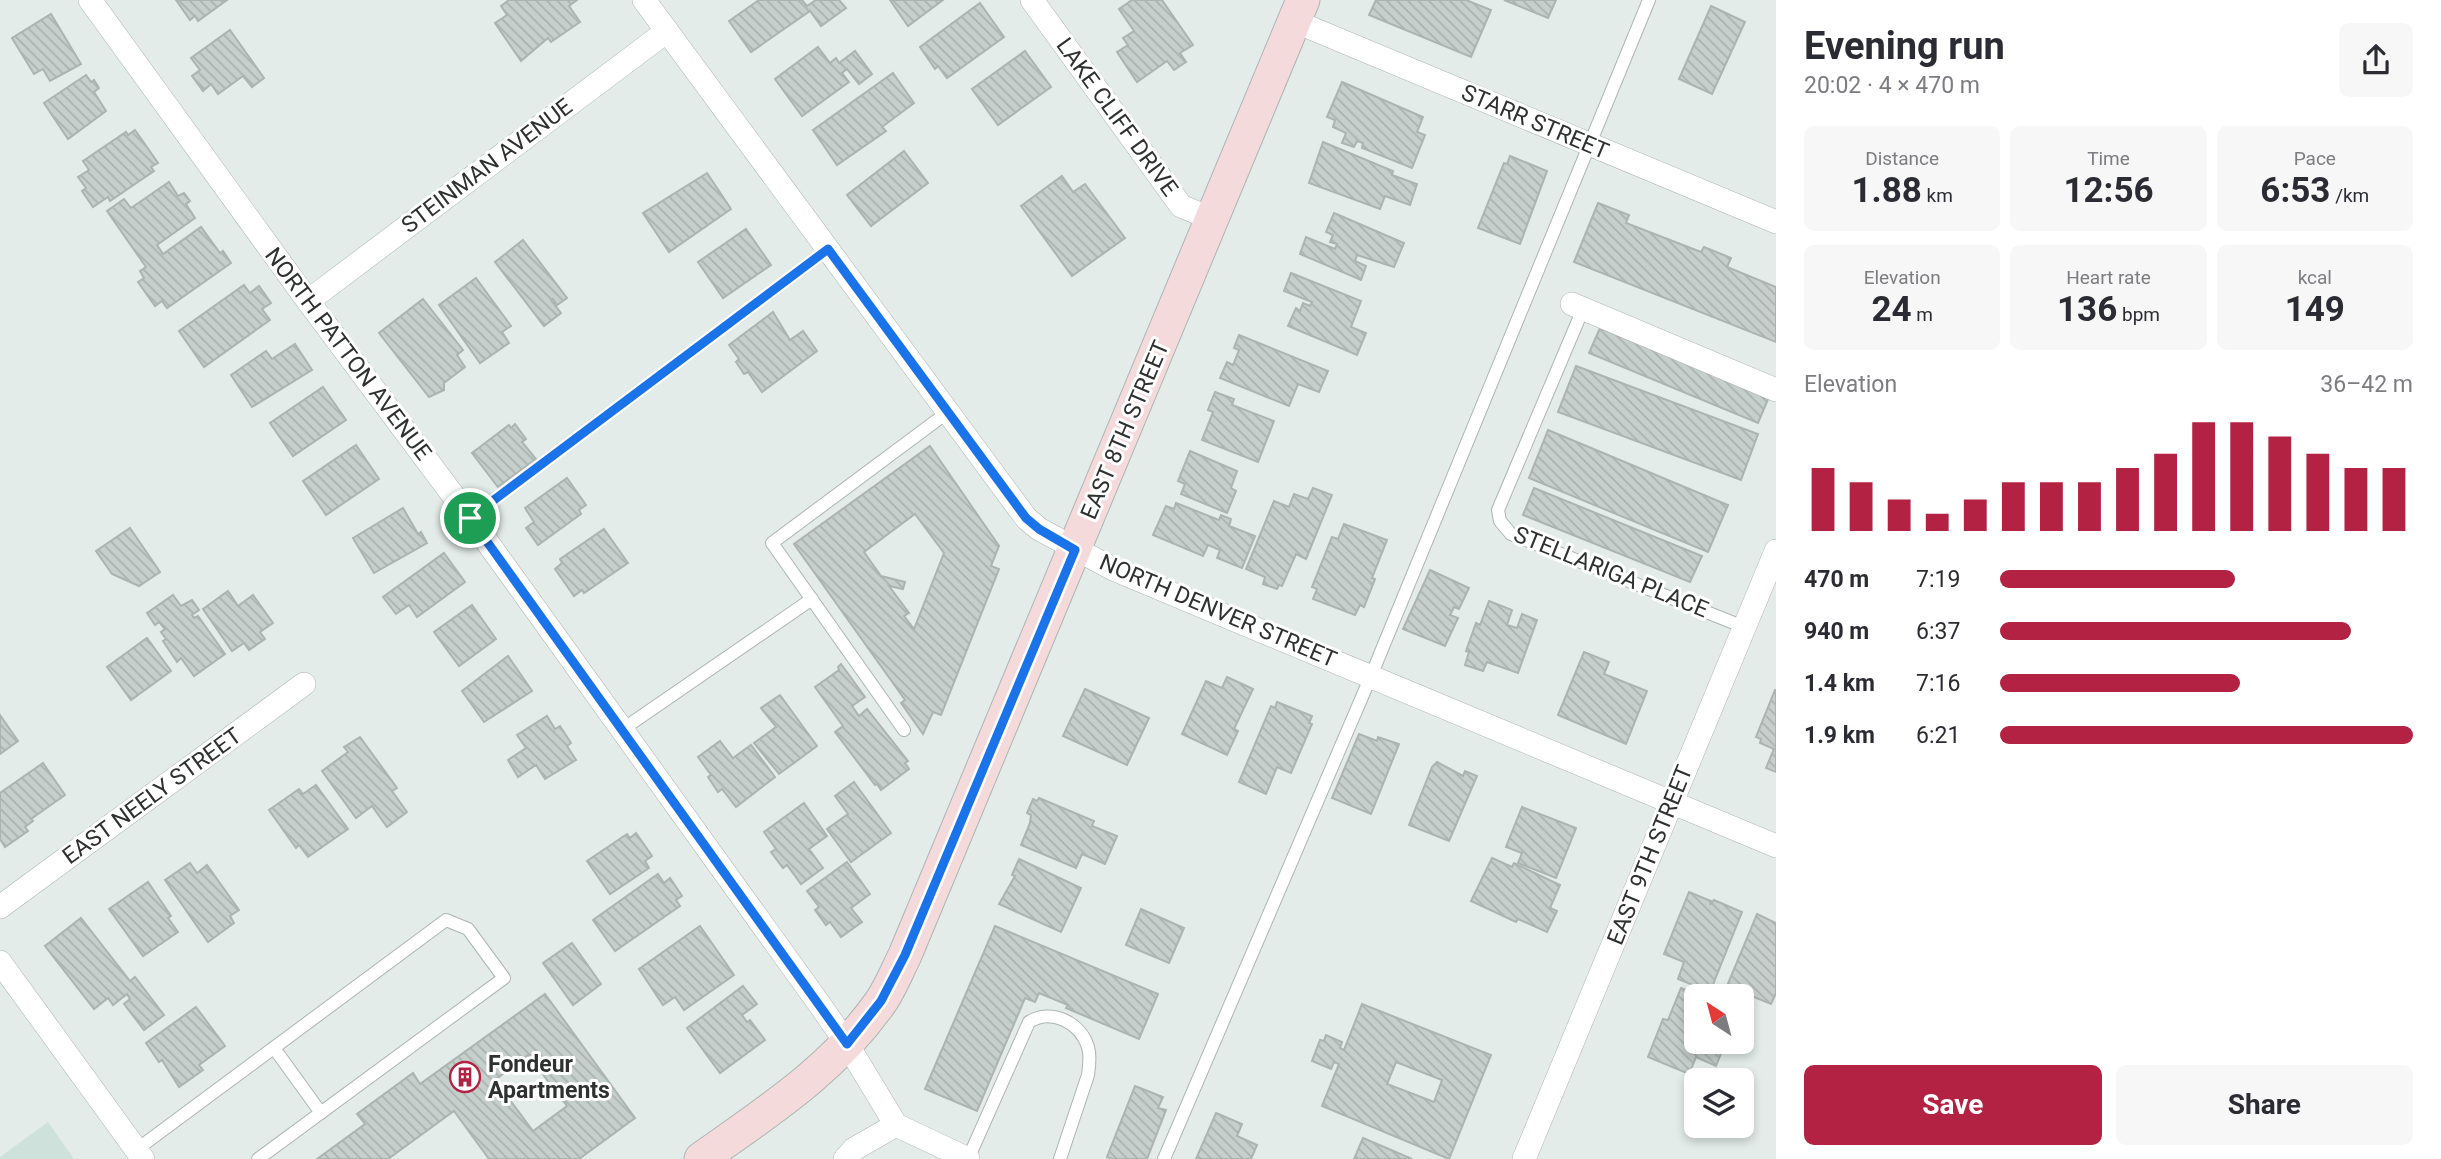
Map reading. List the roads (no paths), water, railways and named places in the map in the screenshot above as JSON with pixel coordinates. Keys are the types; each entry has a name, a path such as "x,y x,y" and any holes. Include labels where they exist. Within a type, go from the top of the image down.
{"main road":[{"name":"EAST 8TH STREET","path":"701,1159 813,1079 847,1044 881,1001 905,955 1298,10"}],"street":[{"name":"NORTH PATTON AVENUE","path":"90,0 623,729 847,1044 896,1125"},
{"name":"NORTH DENVER STREET","path":"644,0 1026,518 1039,529 1113,569 1776,846"},
{"name":"LAKE CLIFF DRIVE","path":"1032,0 1181,206 1212,219"},
{"name":"STARR STREET","path":"1298,10 1590,146 1776,222"},
{"name":"STEINMAN AVENUE","path":"308,301 667,32"},
{"path":"1577,307 1776,390"},
{"name":"EAST 9TH STREET","path":"1524,1159 1776,551"},
{"name":"EAST NEELY STREET","path":"0,908 304,684"},
{"path":"0,962 139,1154"},
{"path":"845,1159 854,1149 896,1125 968,1159"}],"lane":[{"path":"1164,1159 1371,676 1649,0"},
{"path":"470,518 828,249"},
{"name":"STELLARIGA PLACE","path":"1577,307 1498,510 1500,521 1511,534 1744,626"},
{"path":"904,730 772,543 948,412"},
{"path":"623,729 812,599"},
{"path":"139,1154 274,1048 446,920 468,929 504,978 258,1159"},
{"path":"968,1159 1029,1022 1038,1016 1051,1015 1065,1020 1080,1032 1088,1047 1090,1061 1088,1075 1060,1159"},
{"path":"274,1048 321,1113"}],"place":[{"name":"Fondeur Apartments","path":"465,1077"}]}
